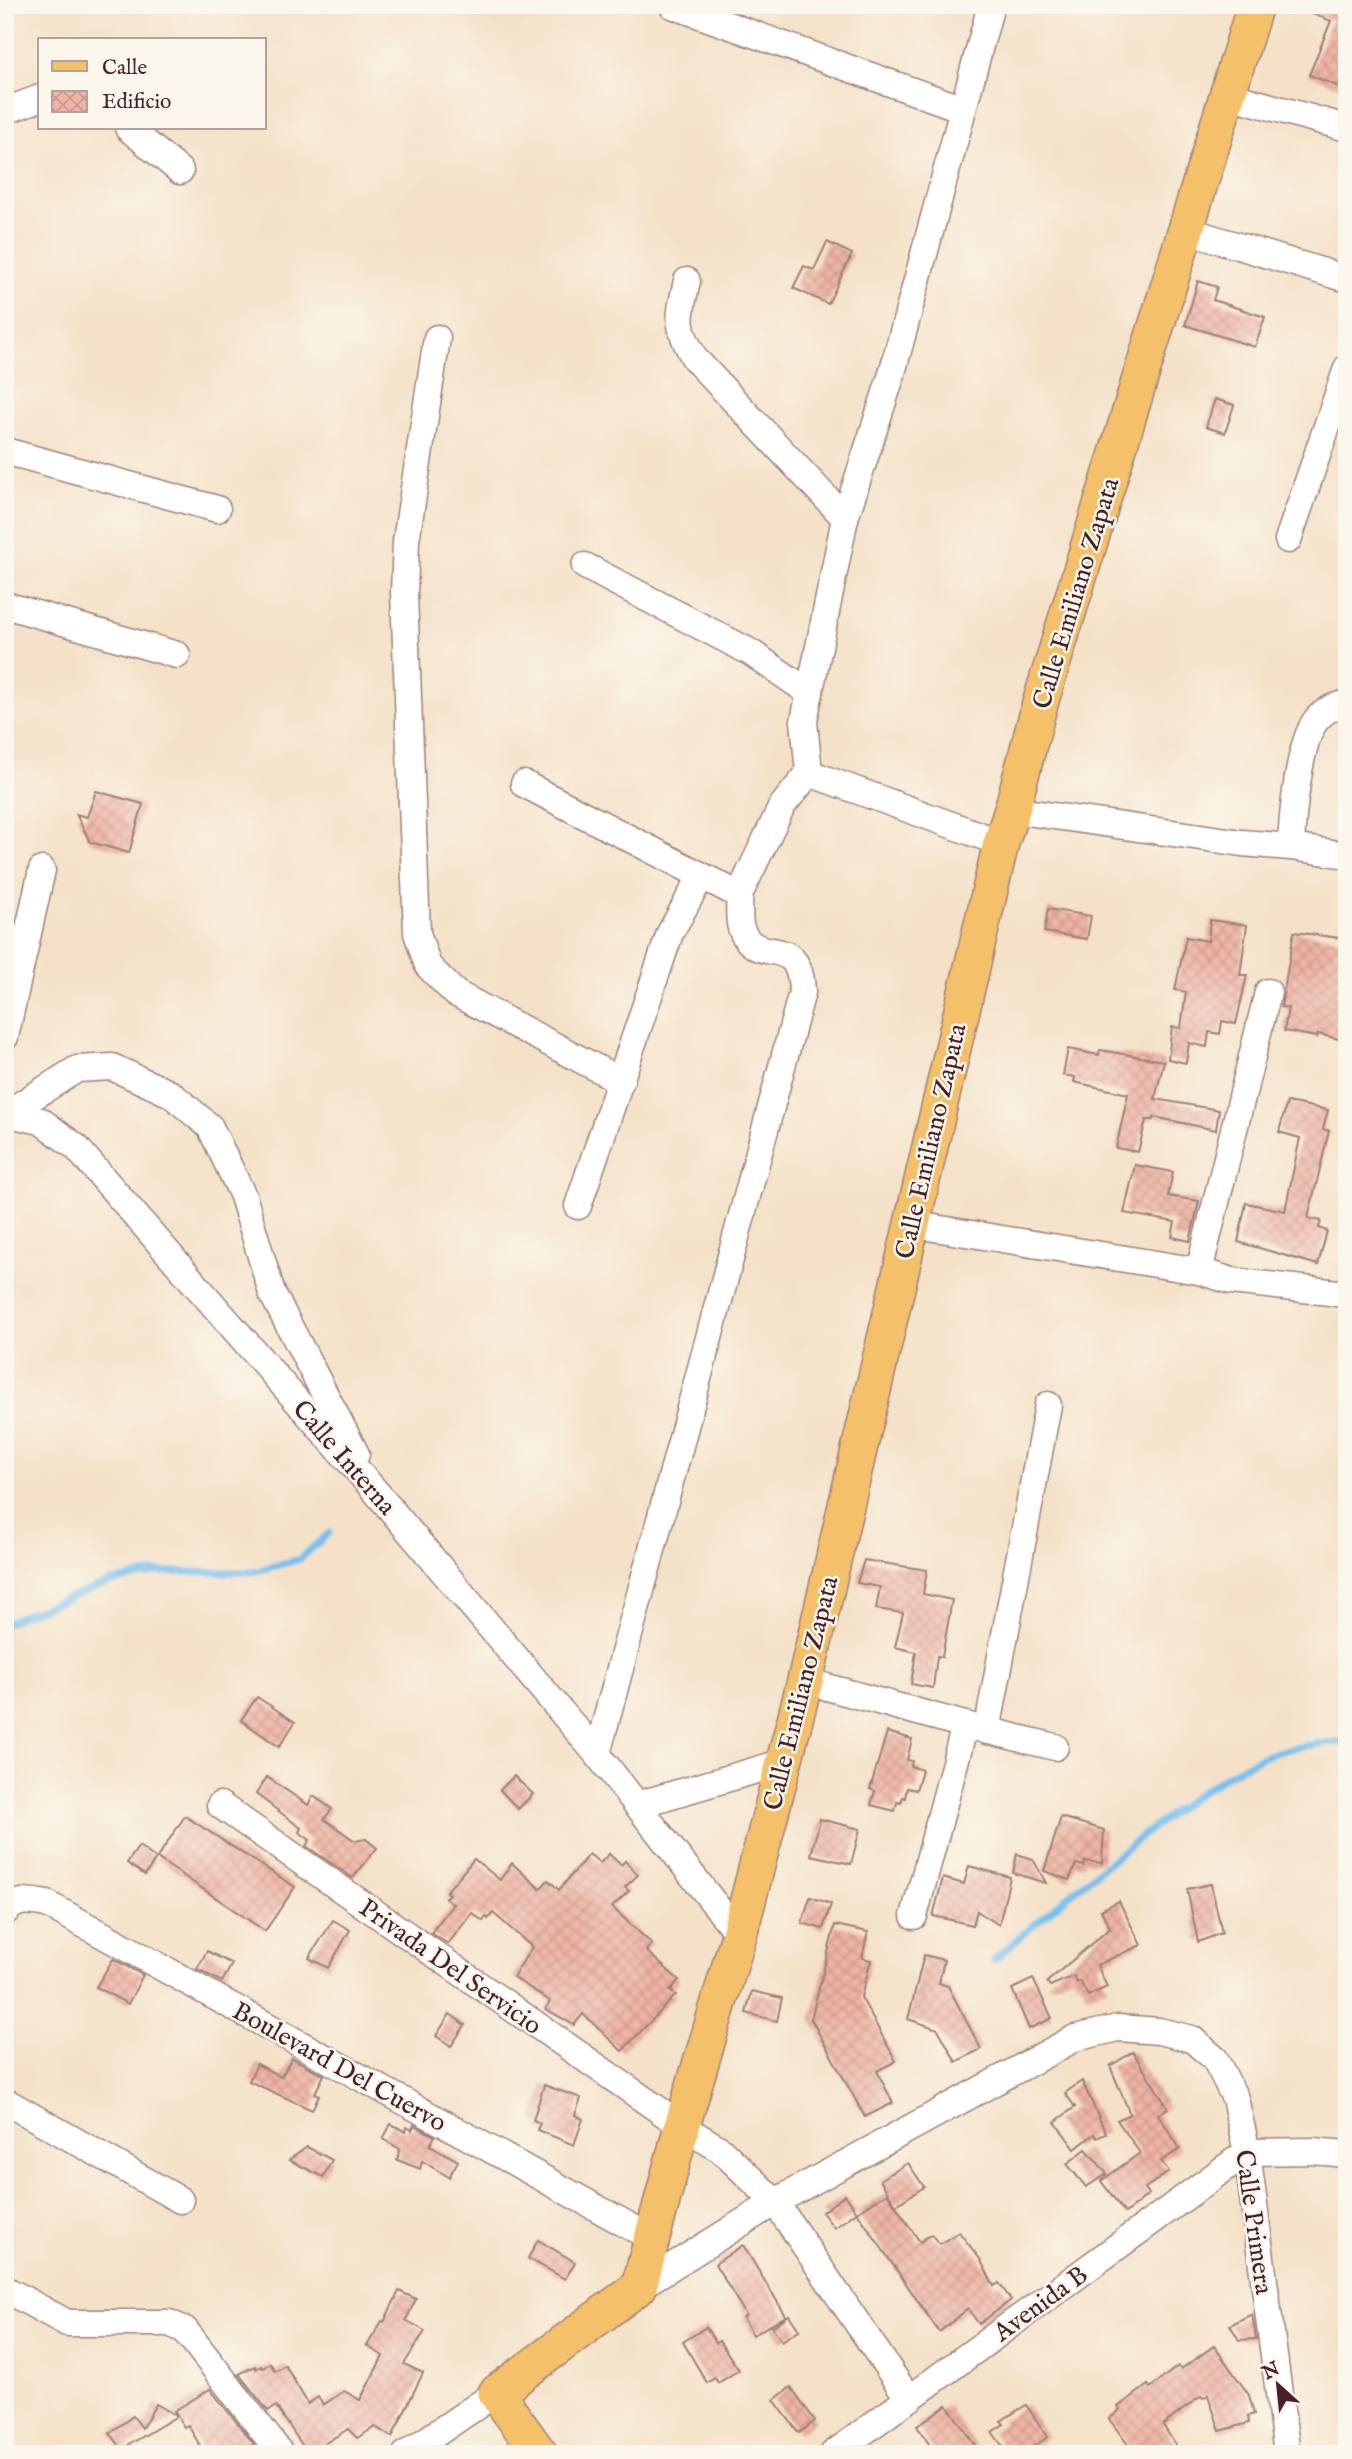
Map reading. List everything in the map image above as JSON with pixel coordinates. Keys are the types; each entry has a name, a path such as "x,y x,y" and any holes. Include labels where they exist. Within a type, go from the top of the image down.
{"main road":[{"name":"Calle Emiliano Zapata","path":"639,2287 682,2126 739,1935 805,1681 1001,843 1013,810 1039,707 1255,5"},
{"path":"540,2454 496,2393 639,2287"}],"street":[{"path":"672,5 963,109"},
{"path":"597,1754 802,992 802,977 797,963 785,953 759,949 750,942 741,928 739,895 782,806 809,773 804,721 845,519 891,377 991,5"},
{"path":"1228,95 1347,128"},
{"path":"5,111 38,99"},
{"path":"130,130 180,171"},
{"path":"1186,230 1347,279"},
{"path":"687,281 678,319 683,339 695,359 845,519"},
{"path":"437,338 406,541 404,593 417,933 428,966 455,993 621,1081"},
{"path":"1288,540 1347,368"},
{"path":"5,451 217,509"},
{"path":"584,566 750,652 810,693"},
{"path":"5,605 177,655"},
{"path":"1291,847 1292,816 1307,733 1317,719 1332,706 1347,703"},
{"path":"809,773 1001,843"},
{"path":"524,784 739,895"},
{"path":"1013,810 1242,843 1347,855"},
{"path":"5,1037 43,870"},
{"path":"578,1206 670,933 701,877"},
{"path":"1199,1271 1268,992"},
{"path":"7,1112 77,1069 112,1067 171,1094 209,1127 243,1196 272,1293 377,1493"},
{"name":"Calle Interna","path":"7,1112 41,1121 76,1147 377,1493 597,1754 739,1935"},
{"path":"910,1224 1199,1271 1232,1281 1347,1294"},
{"path":"914,1916 976,1728 1048,1405"},
{"path":"805,1681 1055,1747"},
{"path":"637,1805 783,1762"},
{"name":"Privada Del Servicio","path":"220,1805 682,2126 722,2150 775,2202 909,2399"},
{"name":"Boulevard Del Cuervo","path":"15,1906 47,1904 651,2238"},
{"name":"Calle Primera","path":"775,2202 1075,2038 1118,2028 1159,2031 1192,2039 1215,2059 1236,2098 1247,2152 1287,2454"},
{"path":"5,2101 180,2200"},
{"path":"1247,2152 1313,2151 1347,2154"},
{"name":"Avenida B","path":"834,2454 1247,2152"},
{"path":"639,2287 775,2202"},
{"path":"5,2288 67,2323 169,2323 185,2330 281,2454"},
{"path":"406,2454 496,2393"}],"building":[{"path":"1293,5 1347,5 1347,90 1309,75 1331,21"},
{"path":"827,242 852,254 828,304 793,288 804,266 814,270"},
{"path":"1198,281 1217,287 1213,300 1265,317 1255,347 1185,325"},
{"path":"1215,399 1234,405 1225,433 1206,427"},
{"path":"96,791 143,804 129,853 90,842 76,814 87,817"},
{"path":"1048,909 1091,916 1087,939 1044,932"},
{"path":"1210,920 1247,925 1240,975 1247,975 1236,1024 1222,1021 1220,1034 1209,1032 1207,1047 1189,1043 1186,1063 1168,1059 1172,1027 1181,1028 1186,992 1175,990 1186,937 1208,941"},
{"path":"1294,932 1347,939 1347,1041 1318,1034 1317,1037 1284,1031 1288,1008 1281,1007"},
{"path":"1068,1049 1099,1055 1100,1050 1164,1061 1155,1099 1219,1110 1216,1130 1154,1117 1153,1120 1146,1120 1138,1152 1116,1148 1128,1094 1074,1082 1075,1077 1063,1075"},
{"path":"1287,1102 1328,1110 1323,1129 1329,1131 1308,1218 1321,1221 1319,1228 1327,1231 1318,1265 1238,1242 1246,1203 1285,1211 1300,1138 1279,1132"},
{"path":"1135,1165 1173,1172 1168,1196 1199,1201 1190,1241 1172,1237 1175,1222 1124,1213"},
{"path":"864,1560 927,1570 923,1594 952,1600 942,1657 937,1656 933,1688 911,1684 916,1652 895,1647 903,1613 876,1609 880,1587 857,1583"},
{"path":"257,1697 295,1722 279,1747 241,1720"},
{"path":"887,1732 912,1739 907,1760 912,1761 911,1766 922,1770 916,1790 907,1788 905,1798 903,1797 901,1803 897,1802 895,1811 871,1805 875,1791 870,1789"},
{"path":"514,1776 533,1794 518,1809 500,1790"},
{"path":"267,1777 308,1805 313,1796 332,1809 324,1819 355,1841 366,1839 377,1848 353,1878 306,1846 310,1840 299,1832 301,1828 256,1794"},
{"path":"185,1816 295,1887 265,1931 157,1858"},
{"path":"1061,1817 1104,1830 1102,1863 1085,1861 1084,1866 1076,1864 1069,1880 1044,1871"},
{"path":"820,1819 860,1829 851,1864 811,1855"},
{"path":"139,1846 156,1859 145,1875 127,1863"},
{"path":"589,1854 600,1863 609,1854 621,1865 625,1861 638,1875 625,1887 629,1891 612,1907 652,1944 646,1951 679,1980 670,1991 676,1995 622,2051 583,2014 574,2025 546,2009 550,2001 513,1977 532,1947 493,1913 483,1921 472,1913 448,1944 431,1933 453,1904 445,1898 449,1894 446,1892 474,1859 500,1880 512,1863 540,1889 548,1880 559,1890"},
{"path":"1017,1854 1033,1859 1046,1883 1013,1873"},
{"path":"969,1866 1010,1877 999,1925 977,1911 973,1925 933,1916 943,1878 964,1884"},
{"path":"1211,1884 1222,1933 1198,1942 1187,1889"},
{"path":"810,1897 831,1904 823,1929 802,1923"},
{"path":"1119,1901 1141,1945 1097,1965 1107,1987 1088,1996 1074,1976 1050,1986 1047,1982 1110,1928 1101,1910"},
{"path":"333,1920 350,1930 328,1968 309,1958"},
{"path":"835,1925 868,1932 862,1958 871,1960 861,1997 896,2061 877,2071 893,2103 865,2117 811,2019"},
{"path":"207,1951 232,1964 222,1982 197,1969"},
{"path":"924,1955 944,1960 939,1983 948,1986 981,2049 956,2062 938,2029 908,2019"},
{"path":"113,1959 143,1975 128,2004 96,1987"},
{"path":"1033,1979 1052,2018 1029,2029 1012,1989"},
{"path":"752,1991 782,1998 777,2021 746,2013"},
{"path":"450,2014 465,2025 451,2046 436,2036"},
{"path":"1133,2052 1168,2108 1158,2114 1180,2149 1161,2161 1169,2172 1145,2188 1149,2194 1125,2213 1101,2181 1140,2153 1117,2120 1130,2114 1110,2066"},
{"path":"292,2058 324,2075 315,2093 319,2095 312,2110 249,2081 257,2064 281,2077"},
{"path":"1082,2081 1106,2133 1097,2138 1094,2134 1075,2149 1055,2122 1075,2107 1065,2093"},
{"path":"544,2085 581,2098 575,2115 583,2119 574,2145 537,2130 540,2123 533,2120"},
{"path":"391,2124 406,2132 407,2127 412,2130 414,2125 435,2136 430,2145 458,2161 449,2177 422,2161 420,2169 397,2160 400,2149 383,2139"},
{"path":"307,2147 332,2160 323,2177 289,2160"},
{"path":"1086,2149 1107,2174 1086,2187 1067,2164"},
{"path":"908,2163 924,2187 896,2205 880,2180"},
{"path":"887,2193 920,2242 931,2234 939,2244 959,2232 980,2259 994,2286 999,2283 1011,2300 979,2324 968,2309 939,2332 857,2212"},
{"path":"845,2195 857,2212 834,2228 822,2212"},
{"path":"538,2240 575,2262 565,2279 528,2258"},
{"path":"743,2245 786,2316 753,2335 743,2318 746,2315 715,2264"},
{"path":"399,2291 416,2299 406,2320 425,2331 404,2364 423,2373 392,2437 375,2427 357,2438 348,2429 308,2454 276,2406 268,2411 239,2374 255,2366 256,2369 261,2366 263,2368 270,2363 275,2371 285,2365 308,2404 318,2397 323,2405 344,2391 360,2400 383,2356 367,2346 382,2321 384,2322"},
{"path":"1252,2314 1256,2339 1239,2340 1230,2325"},
{"path":"789,2315 799,2330 782,2341 772,2327"},
{"path":"706,2327 739,2370 718,2383 715,2378 707,2383 683,2342"},
{"path":"1214,2346 1249,2395 1254,2414 1248,2416 1249,2423 1220,2431 1208,2395 1203,2398 1201,2396 1163,2425 1181,2454 1135,2454 1109,2419 1120,2410 1118,2407 1148,2385 1150,2388 1178,2366 1181,2369"},
{"path":"791,2387 815,2421 799,2433 774,2400"},
{"path":"210,2389 254,2444 237,2454 205,2454 188,2425 184,2427 174,2411"},
{"path":"156,2404 177,2416 122,2449 110,2433 133,2416 142,2428"},
{"path":"947,2405 981,2454 936,2454 917,2426"},
{"path":"1026,2405 1048,2437 1022,2454 1009,2454 992,2432 1004,2424 1001,2421"}],"waterway":[{"path":"5,1624 108,1583 156,1572 253,1572 300,1559 329,1533"},
{"path":"994,1960 1123,1851 1212,1784 1258,1759 1277,1752 1314,1744 1347,1742"}]}
